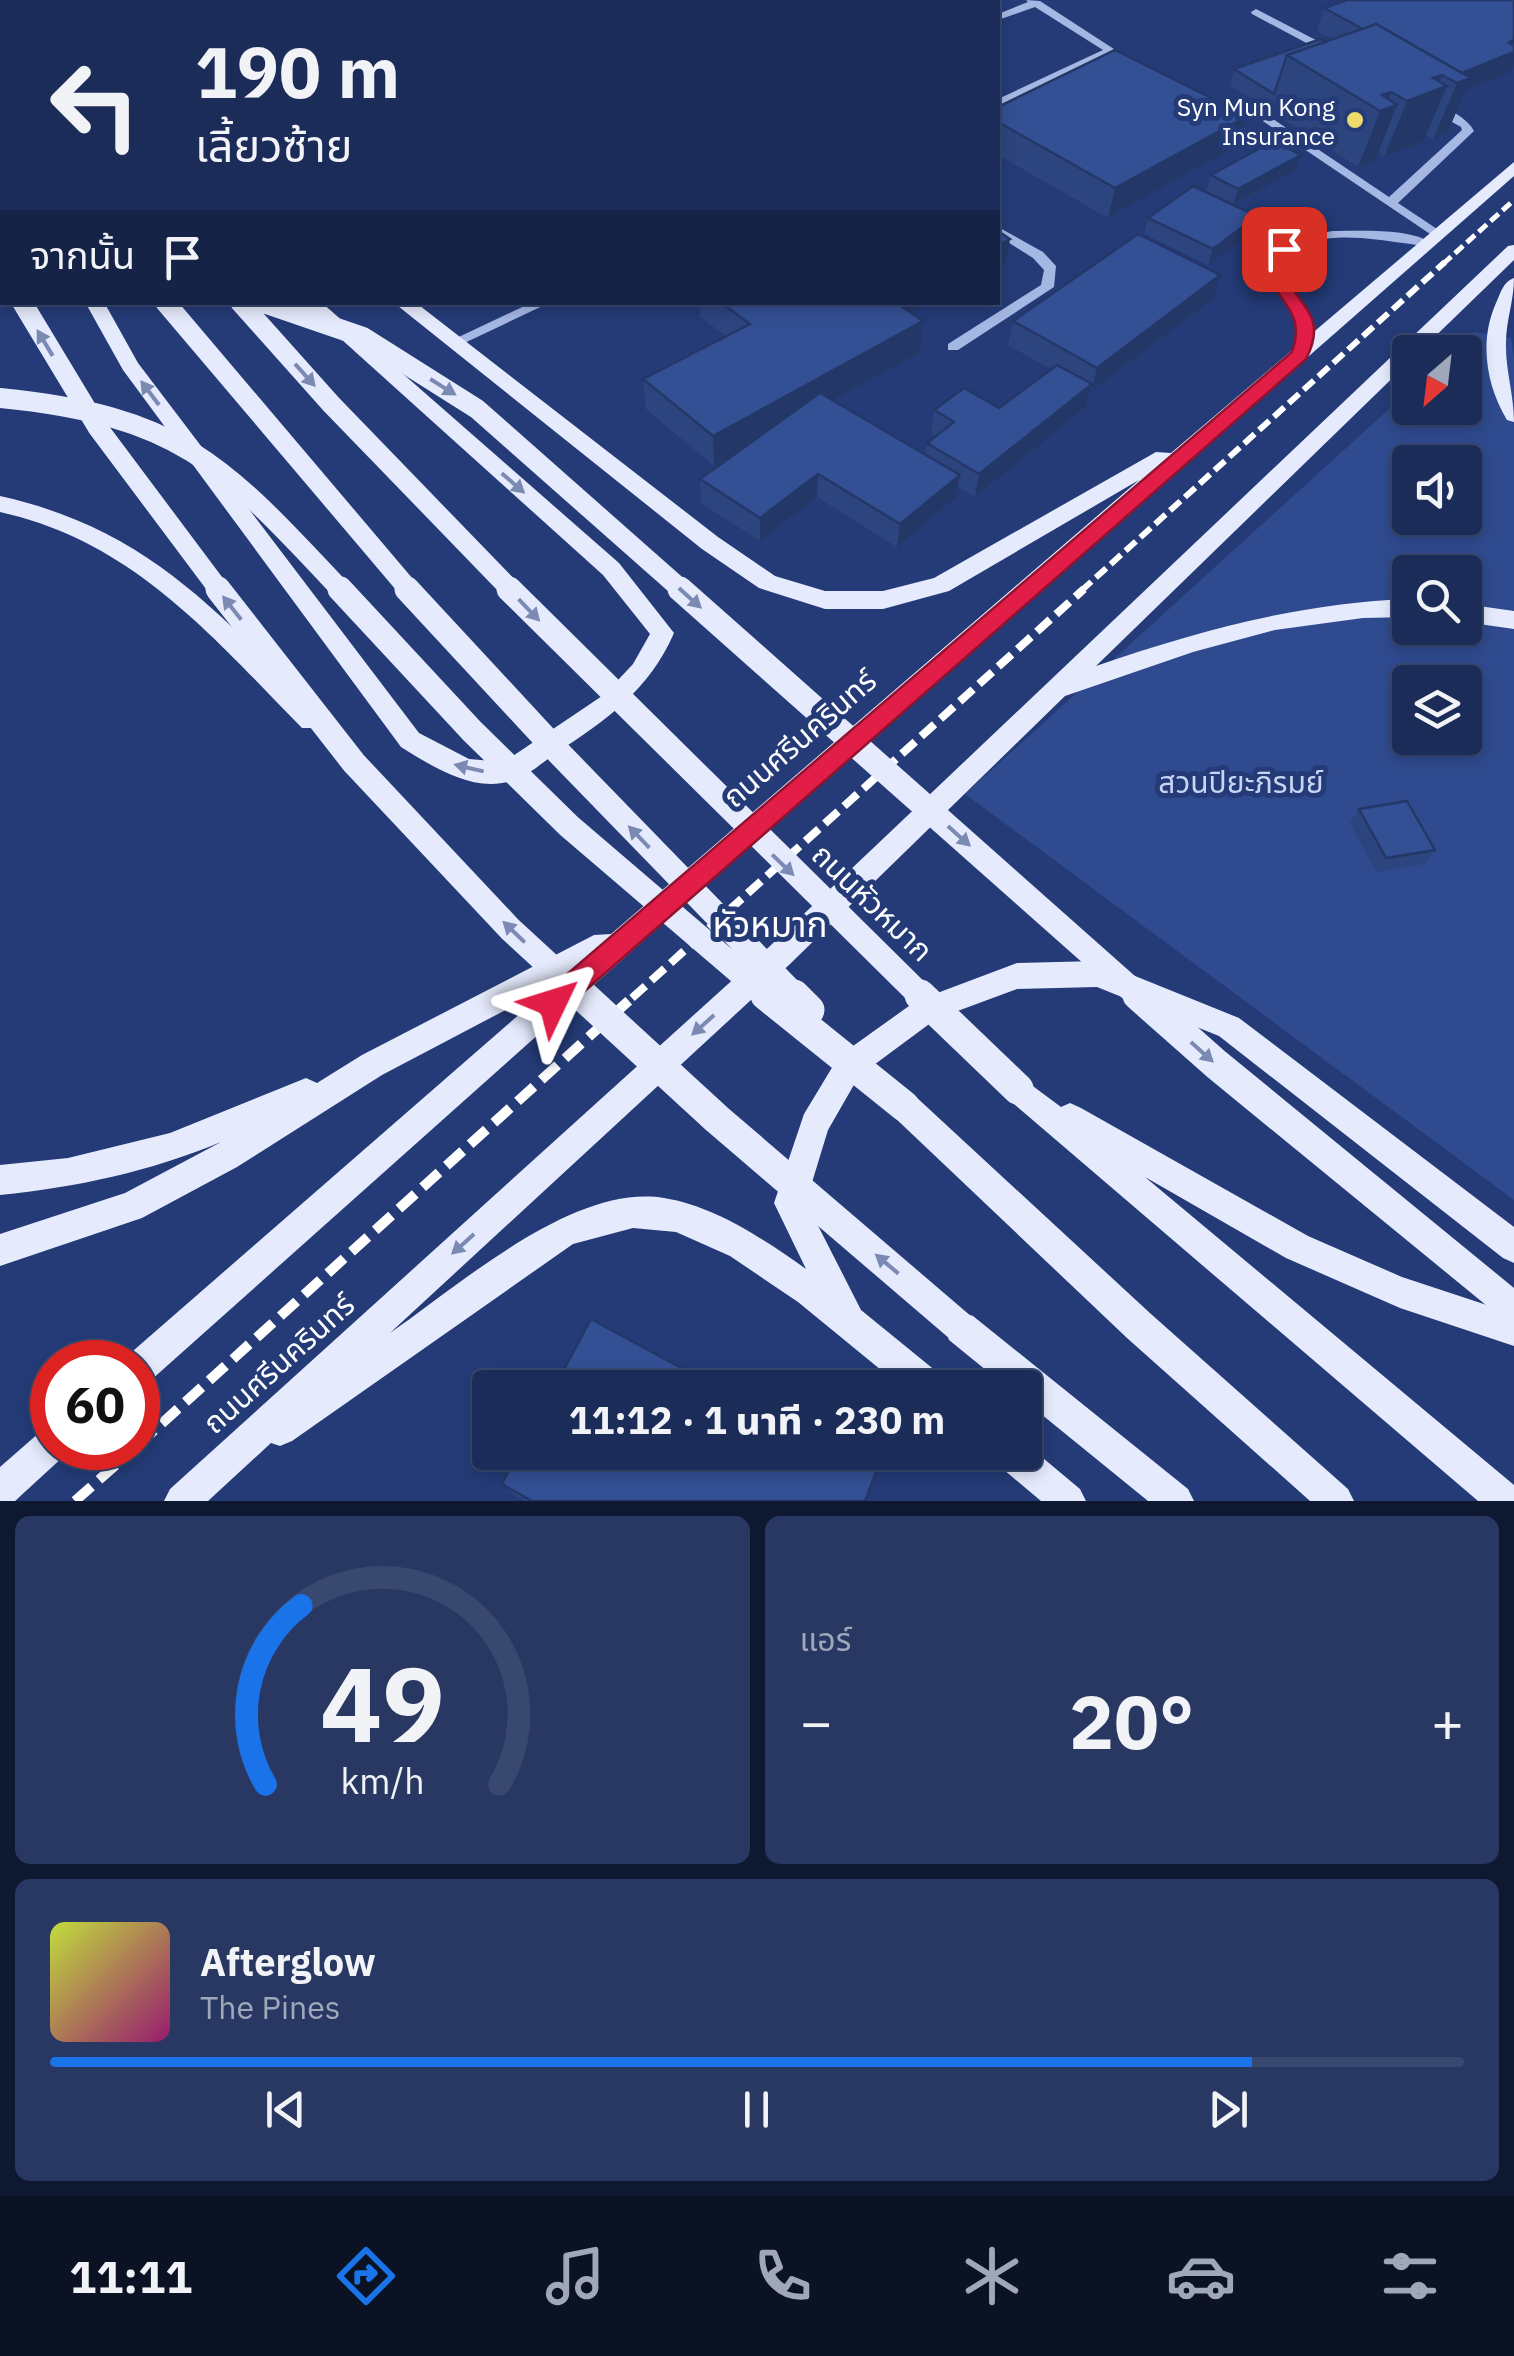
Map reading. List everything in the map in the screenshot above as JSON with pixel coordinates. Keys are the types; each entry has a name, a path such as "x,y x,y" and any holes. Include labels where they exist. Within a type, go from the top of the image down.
{"main road":[{"name":"ถนนศรีนครินทร์","path":"160,1351 642,924 1514,167"},
{"name":"ถนนศรีนครินทร์","path":"191,1493 780,955 1514,250"},
{"path":"1510,408 1498,365 1498,324 1512,298"},
{"path":"24,305 98,428 162,518 354,763"},
{"path":"96,305 130,366 410,740 447,762 474,772 506,773 610,706 653,660 662,633 611,569 312,305"},
{"path":"167,305 309,476 569,762 904,1106 1139,1326 1336,1501"},
{"name":"ถนนหัวหมาก","path":"243,305 366,442 544,625 756,838 1018,1089 1506,1501"},
{"path":"270,305 364,337 477,409 1216,1064 1514,1308"},
{"path":"406,305 710,543 768,582 824,600 884,600 941,585 1213,428"},
{"path":"0,398 58,403 118,415 170,437 219,468 280,526 444,704 552,812 659,906 904,1106"},
{"path":"0,504 36,509 97,534 152,570 354,763 510,929 717,1119 962,1328 1176,1501"},
{"path":"1051,692 1187,642 1272,619 1351,608 1392,608"},
{"path":"1482,615 1514,620"},
{"path":"0,1250 131,1207 226,1156 372,1066 642,924"},
{"path":"848,1320 790,1203 815,1124 849,1066 926,1010 1018,976 1098,974 1229,1027 1514,1247"},
{"path":"0,1180 68,1173 170,1148 372,1066"},
{"path":"1018,1089 1297,1247 1400,1292 1514,1330"},
{"path":"191,1493 564,1232 614,1214 674,1215 728,1237 848,1320 908,1370"},
{"path":"0,1491 30,1464"},
{"path":"1031,1470 1068,1501"}],"street":[{"path":"1000,16 1034,2 1143,70"},
{"path":"1256,12 1344,59"},
{"path":"1000,102 1110,51"},
{"path":"1390,202 1468,132 1466,125 1414,97"},
{"path":"1251,109 1390,202 1432,239"},
{"path":"1209,110 1274,150"},
{"path":"953,346 1047,287 1050,269 1038,255 1000,232"},
{"path":"1300,355 1308,332 1304,317 1278,281 1276,266 1284,249 1326,234 1432,239"},
{"path":"453,343 538,305"}],"green space":[{"name":"สวนปิยะภิรมย์","path":"1474,332 1511,338 1514,1200 965,794 1392,406 1392,425 1482,425 1482,335 1471,335"}],"building":[{"path":"1347,0 1514,0 1514,39 1509,43 1514,45 1514,52 1462,73 1376,24 1363,29 1324,8"},
{"path":"1376,24 1471,78 1457,83 1442,75 1433,78 1447,86 1407,101 1391,92 1382,95 1397,105 1380,111 1287,55"},
{"path":"1321,39 1325,42 1287,55 1274,94 1234,69"},
{"path":"1115,50 1247,116 1115,188 1000,123 1000,106"},
{"path":"1273,141 1301,155 1238,189 1211,175"},
{"path":"1193,186 1257,216 1213,249 1148,218"},
{"path":"1138,234 1220,275 1097,368 1013,321"},
{"path":"724,305 899,305 923,321 713,436 643,379 750,324"},
{"path":"1057,365 1092,384 979,474 927,443 954,422 934,410 964,388 999,408"},
{"path":"820,393 960,475 900,524 818,474 760,518 700,479"},
{"path":"1407,801 1435,850 1386,858 1359,809"},
{"path":"591,1319 685,1370 564,1370"},
{"path":"509,1470 876,1472 865,1501 532,1501 502,1484"}],"railway":[{"path":"1443,264 1514,200"},
{"path":"1081,591 1445,262"},
{"path":"632,998 1084,589"},
{"path":"160,1425 635,995"},
{"path":"75,1501 110,1470"}],"place":[{"name":"Syn Mun Kong Insurance","path":"1355,120"}],"district":[{"name":"หัวหมาก","path":"770,924"}],"route":[{"path":"553,1003 1300,355 1308,332 1304,317 1278,281 1276,266 1284,249"}]}
